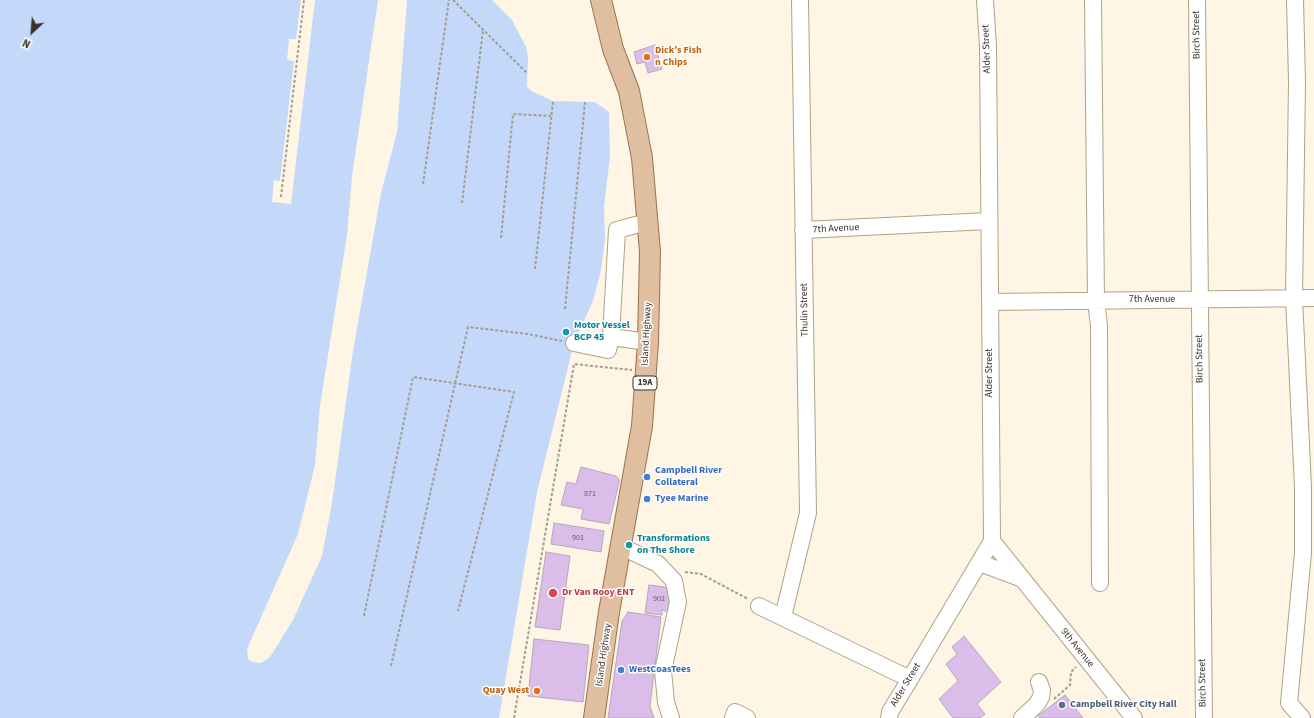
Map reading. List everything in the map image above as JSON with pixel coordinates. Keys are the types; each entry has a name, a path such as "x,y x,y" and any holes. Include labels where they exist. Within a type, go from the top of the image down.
{"main road":[{"name":"Island Highway","path":"594,718 620,546 642,426 648,342 650,252 642,158 629,91 613,49 601,0"}],"street":[{"name":"Thulin Street","path":"783,617 808,513 800,0"},
{"name":"Alder Street","path":"889,718 890,712 992,542 988,221 988,46 985,0"},
{"path":"1093,0 1096,300 1099,326 1100,583"},
{"name":"Birch Street","path":"1197,0 1204,718"},
{"path":"1295,0 1297,81 1294,298 1303,487 1303,553 1289,703 1302,718"},
{"name":"7th Avenue","path":"803,230 988,221"},
{"path":"574,343 608,350 611,337 617,230 647,222"},
{"name":"7th Avenue","path":"990,302 1314,298"},
{"path":"611,337 648,342"},
{"name":"9th Avenue","path":"992,542 1134,718"},
{"path":"620,546 658,564 674,581 678,602 663,671 666,702 671,718"},
{"path":"980,563 1020,578"},
{"path":"759,606 910,679"},
{"path":"1022,718 1038,704 1042,690 1039,682"},
{"path":"733,718 735,712 747,718"}],"path":[{"path":"282,197 304,0"},
{"path":"423,184 449,0"},
{"path":"453,0 527,73"},
{"path":"462,203 483,30"},
{"path":"536,269 553,101"},
{"path":"565,309 586,102"},
{"path":"501,238 513,114 551,116"},
{"path":"390,666 468,327 528,334 574,343"},
{"path":"514,718 574,364 646,371"},
{"path":"364,616 414,377 514,392 458,611"},
{"path":"701,574 759,606"},
{"path":"1052,700 1070,686 1071,672 1084,657"}],"water":[{"path":"0,0 378,0 352,176 347,235 320,406 315,465 298,534 247,649 248,659 252,662 261,663 270,657 293,620 322,556 332,503 353,351 381,193 397,132 407,0 492,0 512,20 526,47 528,57 527,86 531,91 553,101 595,102 609,112 610,156 604,207 605,238 601,270 593,301 574,343 537,492 499,718 0,718"}],"pier":[{"path":"301,0 315,0 291,204 272,202 274,180 280,181 294,61 287,60 289,39 296,39"}],"building":[{"name":"Dick's Fish n Chips","path":"655,45 662,69 648,73 645,62 637,64 634,52"},
{"path":"581,467 616,476 619,479 609,524 581,519 583,509 561,505 567,482 576,484"},
{"path":"554,523 604,531 601,552 551,544"},
{"path":"546,552 570,556 560,630 535,627"},
{"path":"649,585 672,588 669,612 662,610 662,615 645,613"},
{"path":"628,612 661,617 650,706 654,718 608,718 622,621"},
{"path":"964,636 1001,682 977,704 985,714 980,718 953,718 939,699 958,681 946,664 957,654 952,647"},
{"path":"534,639 589,645 583,702 528,696"},
{"name":"Campbell River City Hall","path":"1065,695 1083,718 1040,718 1038,716"}],"place":[{"name":"Dick's Fish n Chips","path":"647,57"},
{"name":"Motor Vessel BCP 45","path":"566,332"},
{"name":"Campbell River Collateral","path":"647,477"},
{"name":"Tyee Marine","path":"647,499"},
{"name":"Transformations on The Shore","path":"629,545"},
{"name":"Dr Van Rooy ENT","path":"553,593"},
{"name":"WestCoasTees","path":"621,670"},
{"name":"Quay West","path":"537,691"},
{"name":"Campbell River City Hall","path":"1062,705"}]}
